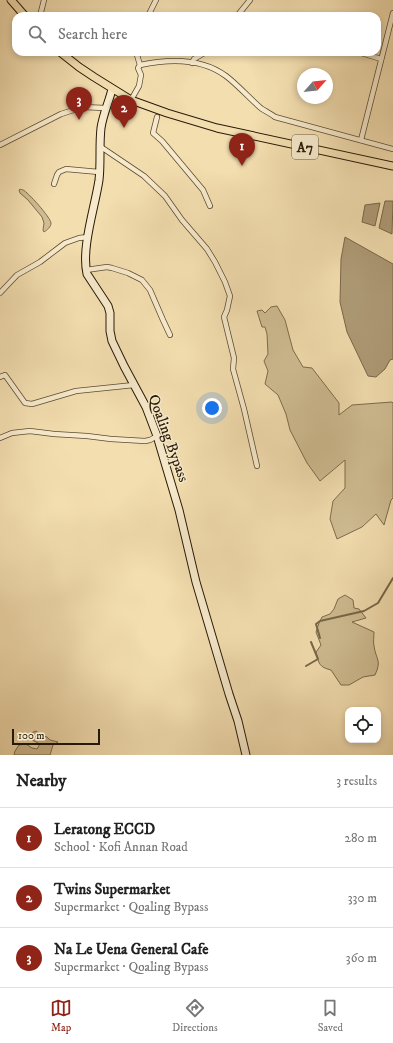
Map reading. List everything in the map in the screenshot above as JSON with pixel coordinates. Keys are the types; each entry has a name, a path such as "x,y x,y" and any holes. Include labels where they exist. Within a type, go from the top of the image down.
{"main road":[{"path":"12,0 22,12"},
{"name":"A7","path":"65,56 112,89 132,100 167,113 217,128 393,166"},
{"path":"86,270 88,238 99,178 101,128 105,108 112,89"},
{"name":"Qoaling Bypass","path":"86,270 87,274 108,306 112,341 146,407 157,436 179,510 196,582 238,721 246,755"}],"street":[{"path":"41,12 44,0"},
{"path":"150,12 156,0"},
{"path":"241,12 250,0"},
{"path":"361,140 393,12"},
{"path":"132,100 139,86 141,75 138,68 140,65 137,56"},
{"path":"192,62 199,56"},
{"path":"373,56 381,58"},
{"path":"140,65 167,61 192,62 205,65 217,70 234,82 262,108 275,117 393,149"},
{"path":"0,145 68,112 83,107 105,108"},
{"path":"157,117 153,133 162,141 203,190 210,206"},
{"path":"101,147 144,176 165,196 182,220 206,249 215,262 225,282 230,296 224,317 234,358 234,369 257,466"},
{"path":"54,184 57,175 66,169 99,172"},
{"path":"0,293 17,275 40,262 65,244 79,238 88,238"},
{"path":"86,270 107,267 128,273 142,280 150,290 170,335"},
{"path":"0,377 5,375 25,403 32,404 76,391 134,385"},
{"path":"0,438 12,433 30,431 145,441 157,436"}],"shaded area":[{"path":"20,189 34,200 50,220 50,226 44,232 42,217 20,193"},
{"path":"385,201 393,201 392,234 379,228"},
{"path":"380,203 375,226 362,222 365,205"},
{"path":"345,237 393,264 393,359 390,360 385,369 376,377 368,376 347,332 340,302 341,259"},
{"path":"277,306 285,320 293,350 303,367 312,368 339,403 339,415 352,405 393,403 393,498 391,500 384,525 376,514 362,527 337,539 330,519 333,501 345,488 345,460 320,481 307,463 290,430 286,414 278,395 265,384 268,371 264,361 268,354 267,334 265,327 262,327 257,311 262,310 265,313 271,307"},
{"path":"345,595 353,600 354,608 359,609 366,618 352,622 374,632 374,644 378,666 375,675 363,677 349,685 341,685 331,670 324,668 319,662 316,652 321,645 316,632 322,617 330,614 338,599"},
{"path":"36,731 50,740 58,742 53,745 50,755 14,755 19,745 26,744 37,749 40,744 30,739 31,733"}],"waterway":[{"path":"320,638 316,624 320,621 364,611 378,603 393,578"},
{"path":"306,666 318,659 311,642"}],"place":[{"name":"Na Le Uena General Cafe","path":"79,120"},
{"name":"Twins Supermarket","path":"124,128"},
{"name":"Leratong ECCD","path":"242,166"}]}
